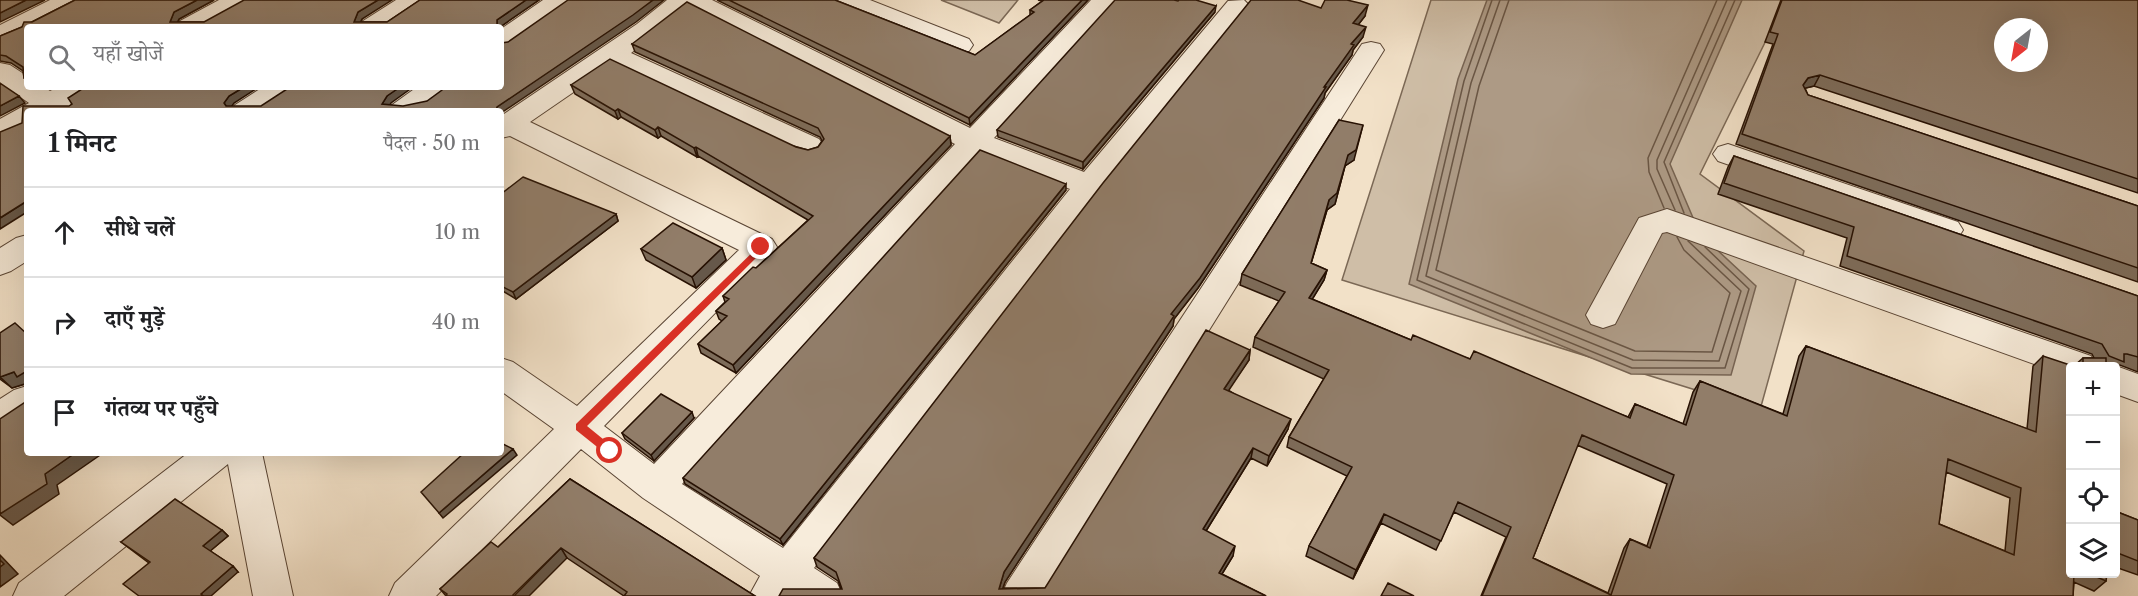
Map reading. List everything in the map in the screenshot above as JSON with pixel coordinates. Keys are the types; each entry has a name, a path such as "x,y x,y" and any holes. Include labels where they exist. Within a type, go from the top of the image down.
{"street":[{"path":"0,35 70,0"},
{"path":"194,24 238,0"},
{"path":"377,24 413,0"},
{"path":"504,39 560,0"},
{"path":"505,126 646,30 683,0"},
{"path":"692,0 975,142 1090,185"},
{"path":"847,0 960,45"},
{"path":"656,487 1105,0"},
{"path":"778,584 1090,185 1237,6"},
{"path":"1021,596 1371,50"},
{"path":"612,54 809,146"},
{"path":"0,71 41,108"},
{"path":"46,108 74,90"},
{"path":"250,108 277,90"},
{"path":"406,108 432,90"},
{"path":"0,131 24,119"},
{"path":"409,596 761,247 505,126"},
{"path":"1728,154 1972,239"},
{"path":"1603,315 1650,226 1667,220 2068,362"},
{"path":"0,262 24,248"},
{"path":"504,374 579,427 778,584 823,596"},
{"path":"2120,382 2138,388"},
{"path":"0,418 24,402"},
{"path":"33,596 211,456"},
{"path":"245,456 273,596"}],"shaded area":[{"path":"941,0 1018,0 999,23"},
{"path":"1431,0 1786,0 1700,174 1804,251 1760,410 1342,280"}],"water":[{"path":"1487,0 1742,0 1670,164 1700,234 1756,286 1731,375 1631,374 1409,284 1458,79"}],"building":[{"path":"0,0 26,0 0,13"},
{"path":"75,0 197,0 174,12 170,22 204,22 244,0 378,0 358,12 354,22 387,22 420,0 526,0 497,20 497,24 24,24 24,78 23,67 6,56 0,55 0,36 22,27 24,22 32,22"},
{"path":"568,0 653,0 497,108 24,108 24,203 0,218 0,132 22,123 23,106 69,106 72,104 68,98 80,90 239,90 229,96 224,103 226,106 261,106 285,90 396,90 387,96 382,104 403,106 427,101 442,90 504,90 504,43"},
{"path":"729,0 835,0 975,55 1034,12 1030,10 1044,0 1082,0 969,118"},
{"path":"1115,0 1196,0 1216,6 1083,162 997,130"},
{"path":"1251,0 1298,0 1321,8 1325,0 1347,0 1368,5 1353,23 1366,27 1351,44 1354,45 1324,87 1326,87 1200,278 1171,314 1174,316 1004,572 999,589 1045,588 1206,330 1250,350 1224,389 1291,419 1269,456 1253,448 1203,529 1235,546 1219,573 1266,596 779,596 783,589 842,589 836,572 814,558 1103,183"},
{"path":"1782,0 2138,0 2138,179 1820,75 1808,78 1803,85 1808,95 2138,206 2138,268 1742,134 1778,34 1770,32"},
{"path":"687,2 950,136 733,365 698,344 727,316 716,311 729,299 723,296 813,216 696,147 694,148 658,127 655,130 618,109 615,111 571,85 610,59 796,147 808,150 818,147 824,139 818,128 632,44"},
{"path":"0,83 19,96 0,106"},
{"path":"1339,120 1363,125 1356,150 1348,155 1337,193 1329,200 1311,263 1327,270 1309,298 1411,340 1413,335 1470,359 1474,351 1630,418 1635,404 1686,425 1700,381 1787,416 1806,346 2036,432 2043,356 2066,364 2066,578 2074,578 2073,596 1482,596 1511,527 1458,502 1441,541 1384,514 1356,570 1309,546 1352,467 1289,437 1329,370 1255,337 1285,292 1242,274","holes":["1582,435 1674,475 1650,548 1630,539 1611,595 1533,558","1948,459 2021,488 2014,555 1939,524"]},
{"path":"980,150 1066,184 780,539 683,478"},
{"path":"1734,156 2138,296 2138,357 2124,354 2124,362 2109,356 2102,344 1847,256 1854,227 1724,183"},
{"path":"523,177 616,214 513,292 504,288 504,192"},
{"path":"673,223 722,248 692,277 641,249"},
{"path":"15,323 24,331 24,373 17,377 14,372 0,377 0,333"},
{"path":"2083,358 2106,358 2106,362 2083,362"},
{"path":"661,394 692,412 651,455 622,433"},
{"path":"24,403 24,456 71,456 45,474 47,484 0,514 0,419"},
{"path":"504,444 513,449 439,513 421,492 461,456 504,456"},
{"path":"570,479 755,596 624,596 627,592 561,548 514,596 446,596 447,594 440,589 491,542 498,547"},
{"path":"175,499 222,530 203,546 233,566 201,594 203,596 139,596 123,584 150,562 121,542"},
{"path":"2120,513 2138,520 2138,561 2120,554"},
{"path":"1388,583 1414,596 1381,596"}],"route":[{"path":"610,451 579,427 761,247"}]}
